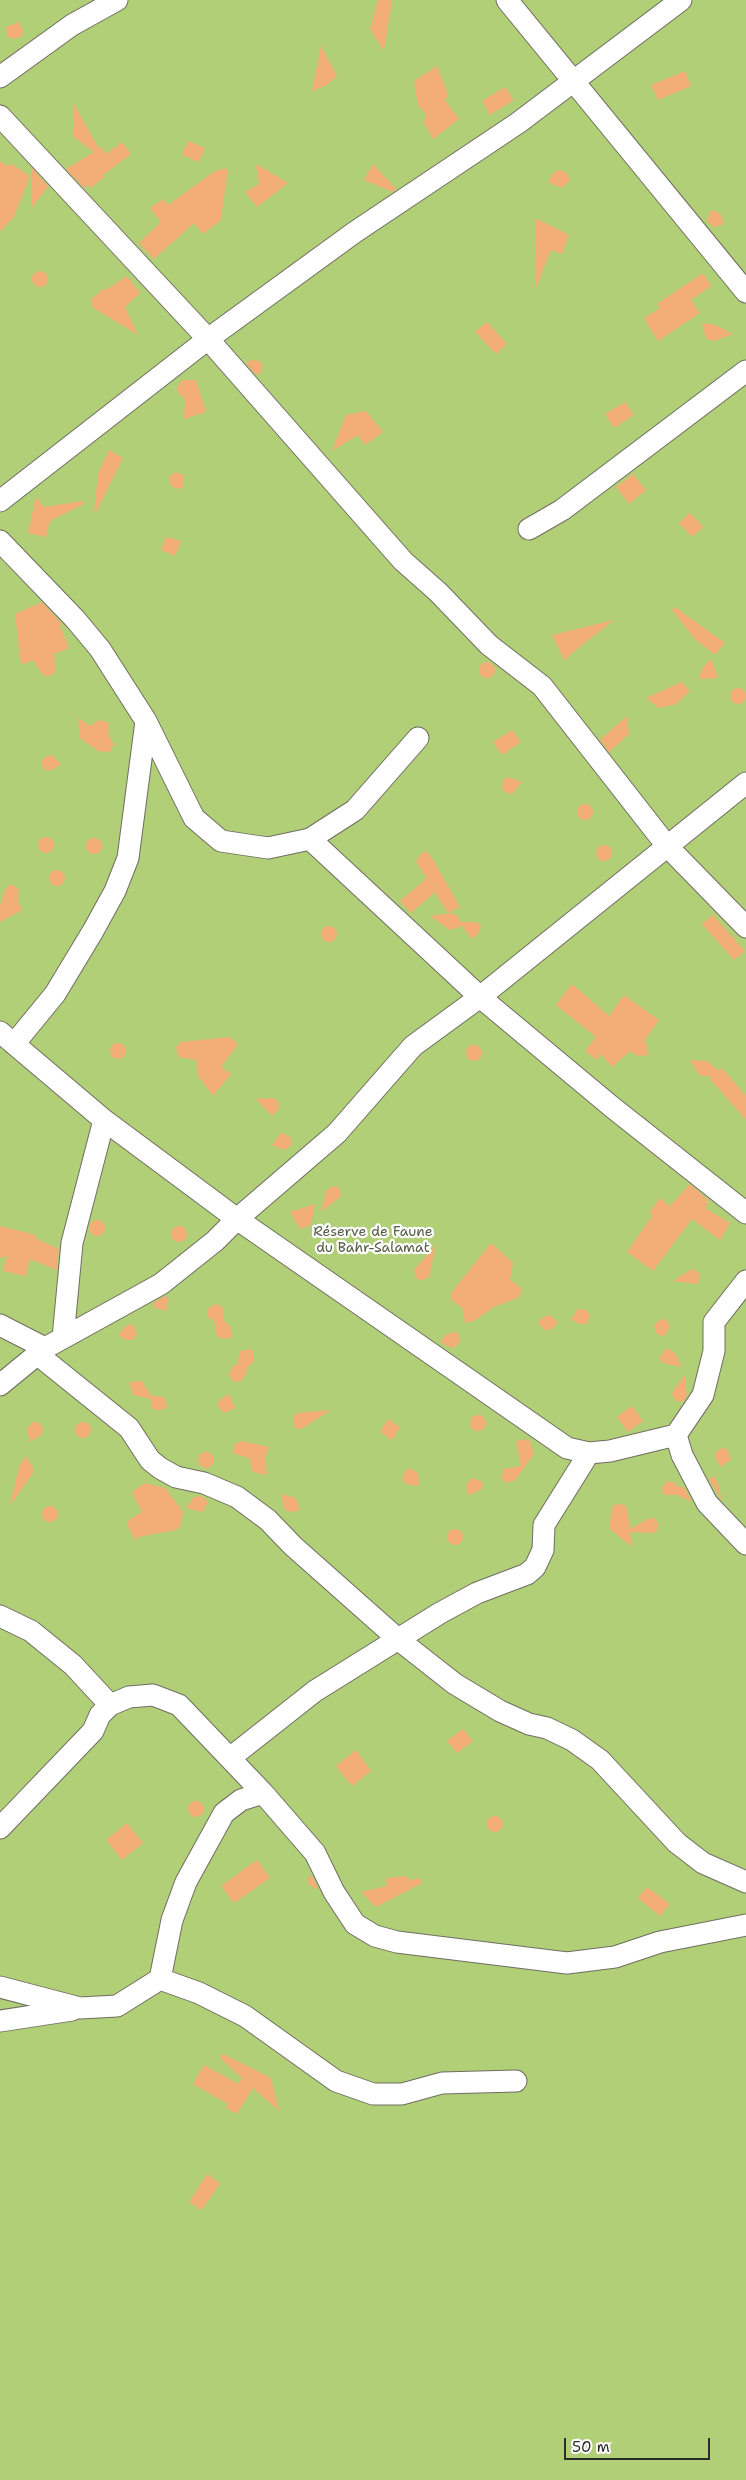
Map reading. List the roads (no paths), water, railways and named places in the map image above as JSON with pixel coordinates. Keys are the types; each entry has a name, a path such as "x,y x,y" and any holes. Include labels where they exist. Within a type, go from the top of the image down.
{"street":[{"path":"0,77 72,25 117,0"},
{"path":"507,0 746,292"},
{"path":"0,501 208,339 355,232 518,123 681,0"},
{"path":"0,116 208,339 403,561 438,592 489,645 542,686 667,846 746,927"},
{"path":"529,529 562,510 746,371"},
{"path":"0,541 75,619 100,649 146,721 194,818 221,841 268,848 310,839 355,810 418,738"},
{"path":"146,721 128,858 121,874 94,931 55,994 7,1038 104,1120 236,1219 567,1448 590,1454 676,1435 702,1395 714,1351 714,1322 746,1281"},
{"path":"0,1385 49,1347 161,1284 215,1241 236,1219 337,1133 413,1046 480,997 746,783"},
{"path":"310,839 480,997 612,1108 746,1213"},
{"path":"49,1347 72,1243 104,1120"},
{"path":"0,1325 49,1347 129,1428 150,1460 160,1468 176,1477 204,1483 237,1497 268,1520 293,1546 399,1640 455,1684 500,1711 529,1724 547,1728 572,1740 600,1760 684,1848 703,1863 746,1882"},
{"path":"676,1435 682,1455 707,1503 746,1544"},
{"path":"230,1758 315,1691 440,1613 477,1593 527,1574 535,1567 543,1550 544,1525 590,1454"},
{"path":"0,1616 31,1631 73,1665 110,1705"},
{"path":"0,1828 93,1731 100,1715 110,1705 130,1697 153,1695 180,1705 263,1793 316,1853 334,1892 355,1924 375,1936 397,1942 567,1963 615,1957 660,1942 746,1925"},
{"path":"0,2021 80,2008 117,2006 160,1979 172,1920 186,1882 219,1821 224,1813 241,1800 263,1793"},
{"path":"160,1979 199,1993 245,2016 336,2081 374,2094 402,2094 442,2083 516,2081"},
{"path":"0,1987 80,2008"}],"park label":[{"name":"Réserve de Faune du Bahr-Salamat","path":"373,1240"}]}
